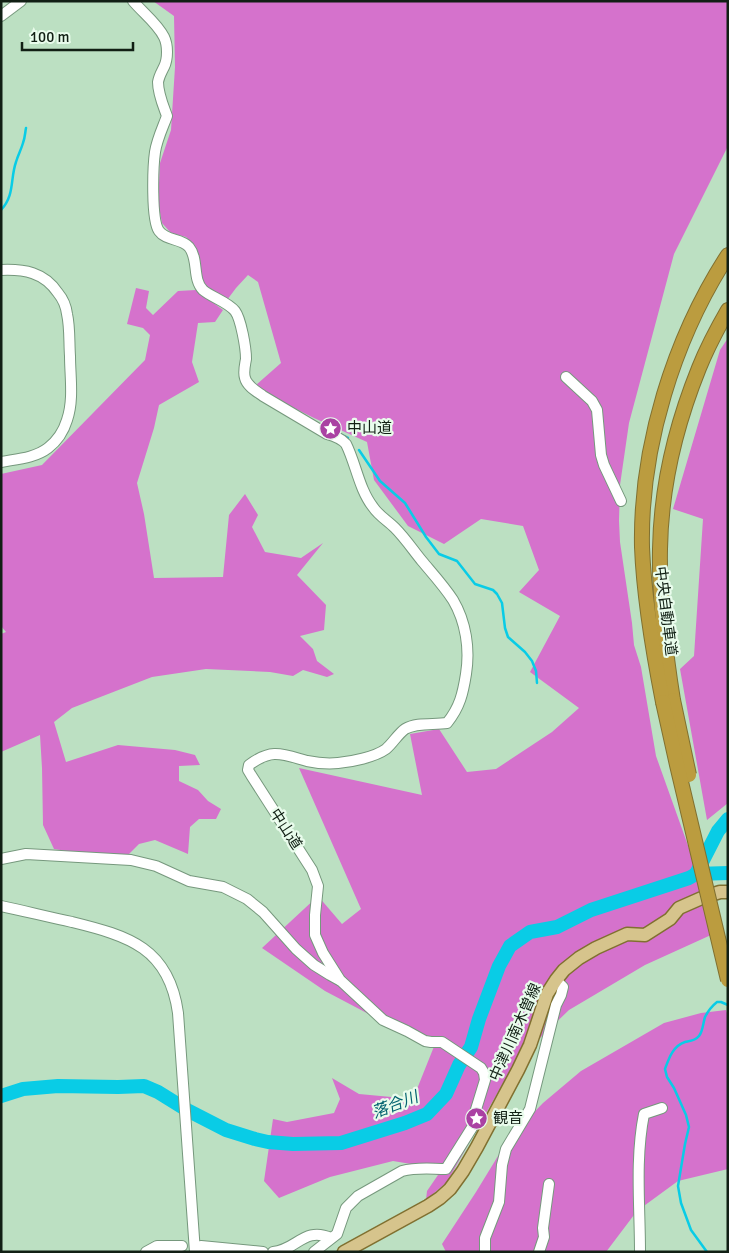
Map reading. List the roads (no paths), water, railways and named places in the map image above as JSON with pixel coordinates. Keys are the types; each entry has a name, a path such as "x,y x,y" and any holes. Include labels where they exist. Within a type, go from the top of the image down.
{"highway":[{"name":"中央自動車道","path":"728,254 689,327 665,392 654,432 647,470 643,510 643,556 656,664 686,762 728,943"},
{"name":"中央自動車道","path":"728,310 699,367 678,431 662,512 660,548 662,618 667,661 668,701 728,980"}],"main road":[{"name":"中津川南木曽線","path":"344,1252 428,1206 450,1189 463,1171 518,1070 530,1045 547,994 564,970 596,948 627,934 645,935 670,919 679,908 704,897 720,892 728,892"}],"street":[{"path":"1,16 21,1"},
{"name":"中山道","path":"133,1 160,29 165,38 167,51 165,66 159,75 158,84 159,95 167,116 157,142 153,176 154,205 158,230 163,235 189,247 200,285 204,290 234,310 238,317 246,347 245,378 248,384 254,390 346,444 361,484 373,508 394,528 452,600 464,626 468,666 458,708 447,723 415,725 405,729 386,749 374,755 349,761 339,763 310,762 277,754 258,758 249,766 248,770 312,870 318,886 315,935 322,953 340,980 384,1020 425,1041 442,1042 484,1072 485,1080 474,1116 473,1126 446,1169 424,1168 402,1171 358,1196 346,1208 339,1231 331,1238"},
{"path":"1,270 15,269 39,275 58,293 65,305 68,321 71,392 67,421 53,443 35,456 1,462"},
{"path":"566,377 592,400 596,410 601,455 621,501"},
{"path":"1,859 26,854 131,860 156,866 189,881 223,887 247,899 263,912 296,949 314,965 340,980"},
{"path":"1,906 112,933 131,940 160,965 171,983 176,996 183,1098 198,1249 263,1252"},
{"path":"485,1252 485,1238 499,1202 502,1165 506,1149 530,1109 556,1006 562,995 562,988 556,980"},
{"path":"640,1252 639,1160 642,1125 644,1114 662,1108"},
{"path":"538,1252 544,1237 543,1228 549,1184"},
{"path":"274,1252 280,1251 314,1234 331,1238 314,1252"},
{"path":"146,1252 157,1246 182,1246"}],"waterway":[{"path":"1,210 10,193 14,168 24,141 26,128"},
{"path":"337,433 348,438"},
{"path":"359,450 380,481 405,503 439,554 457,561 475,584 493,590 497,594 502,603 508,637 532,661 536,671 537,683"},
{"path":"697,872 718,831 728,819"},
{"name":"落合川","path":"1,1096 23,1089 58,1086 144,1086 226,1130 255,1139 293,1144 341,1143 427,1114 446,1094 459,1065 471,1047 479,1019 499,966 510,946 530,932 557,927 591,910 689,878 696,874 728,873"},
{"path":"707,1252 691,1230 681,1203 678,1186 689,1127 686,1115 667,1077 665,1069 677,1046 694,1040 699,1036 705,1017 713,1005 717,1002 728,1005"}],"place":[{"name":"中山道","path":"331,428"},
{"name":"観音","path":"477,1118"}]}
